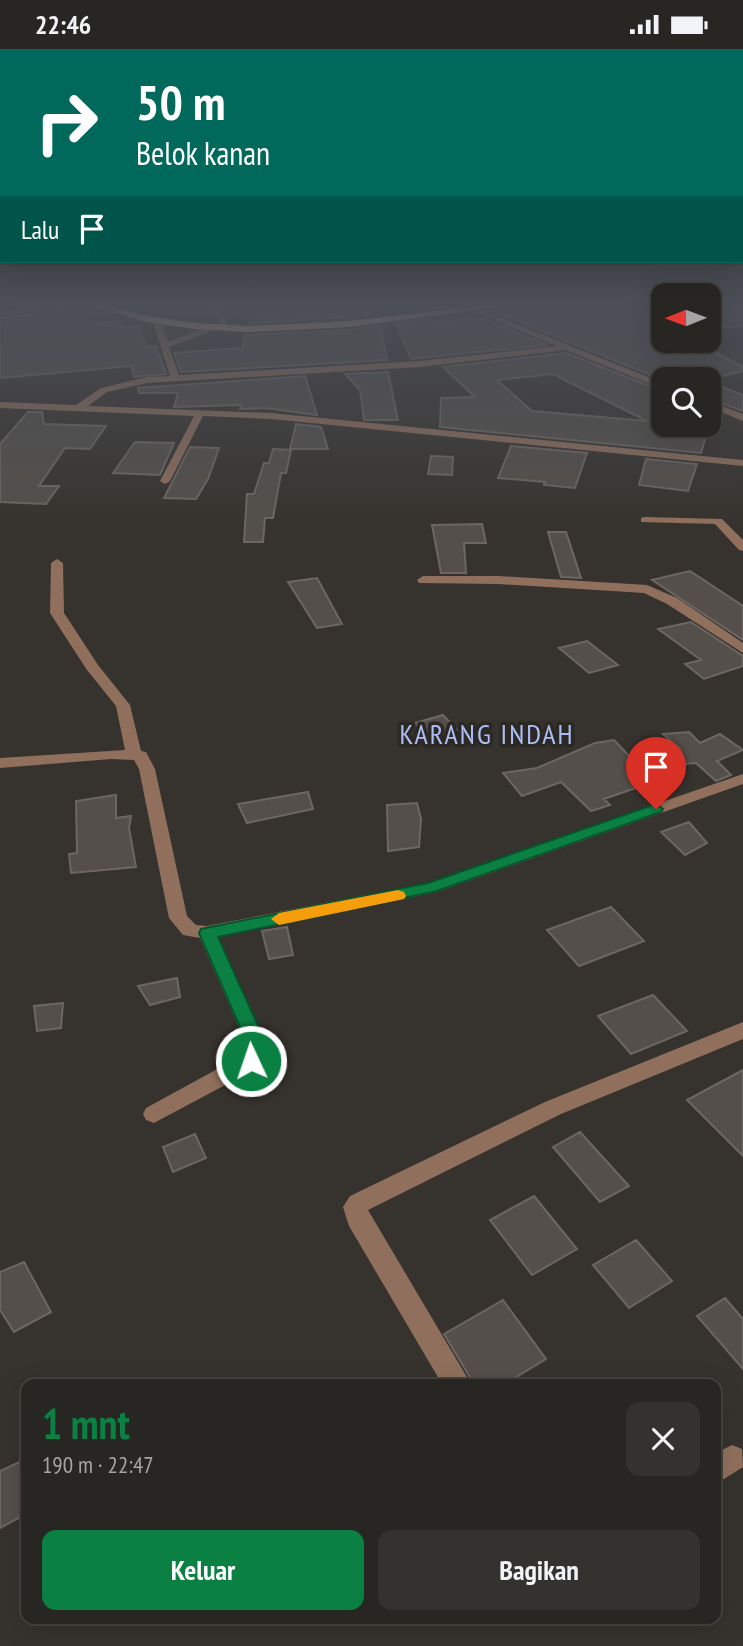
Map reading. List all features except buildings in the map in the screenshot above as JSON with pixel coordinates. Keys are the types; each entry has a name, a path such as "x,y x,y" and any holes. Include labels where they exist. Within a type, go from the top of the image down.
{"street":[{"path":"80,407 104,390 147,381"},
{"path":"0,405 80,407 197,418 310,419 743,463"},
{"path":"721,409 743,418"},
{"path":"165,481 197,418"},
{"path":"645,520 718,521 743,547"},
{"path":"58,563 57,613 92,667 123,705 134,753"},
{"path":"423,580 498,580 647,589 672,601 743,649"},
{"path":"0,763 134,753 144,759 178,918 190,930 207,933 431,888 743,779"},
{"path":"154,1114 251,1061 256,1051 254,1039 207,933"},
{"path":"454,1379 358,1219 355,1207 426,1168 553,1108 743,1030"}],"slow traffic":[{"path":"279,919 398,896"}],"district":[{"name":"KARANG INDAH","path":"487,734"}],"route":[{"path":"251,1061 256,1051 254,1039 207,933 431,888 656,809"}]}
